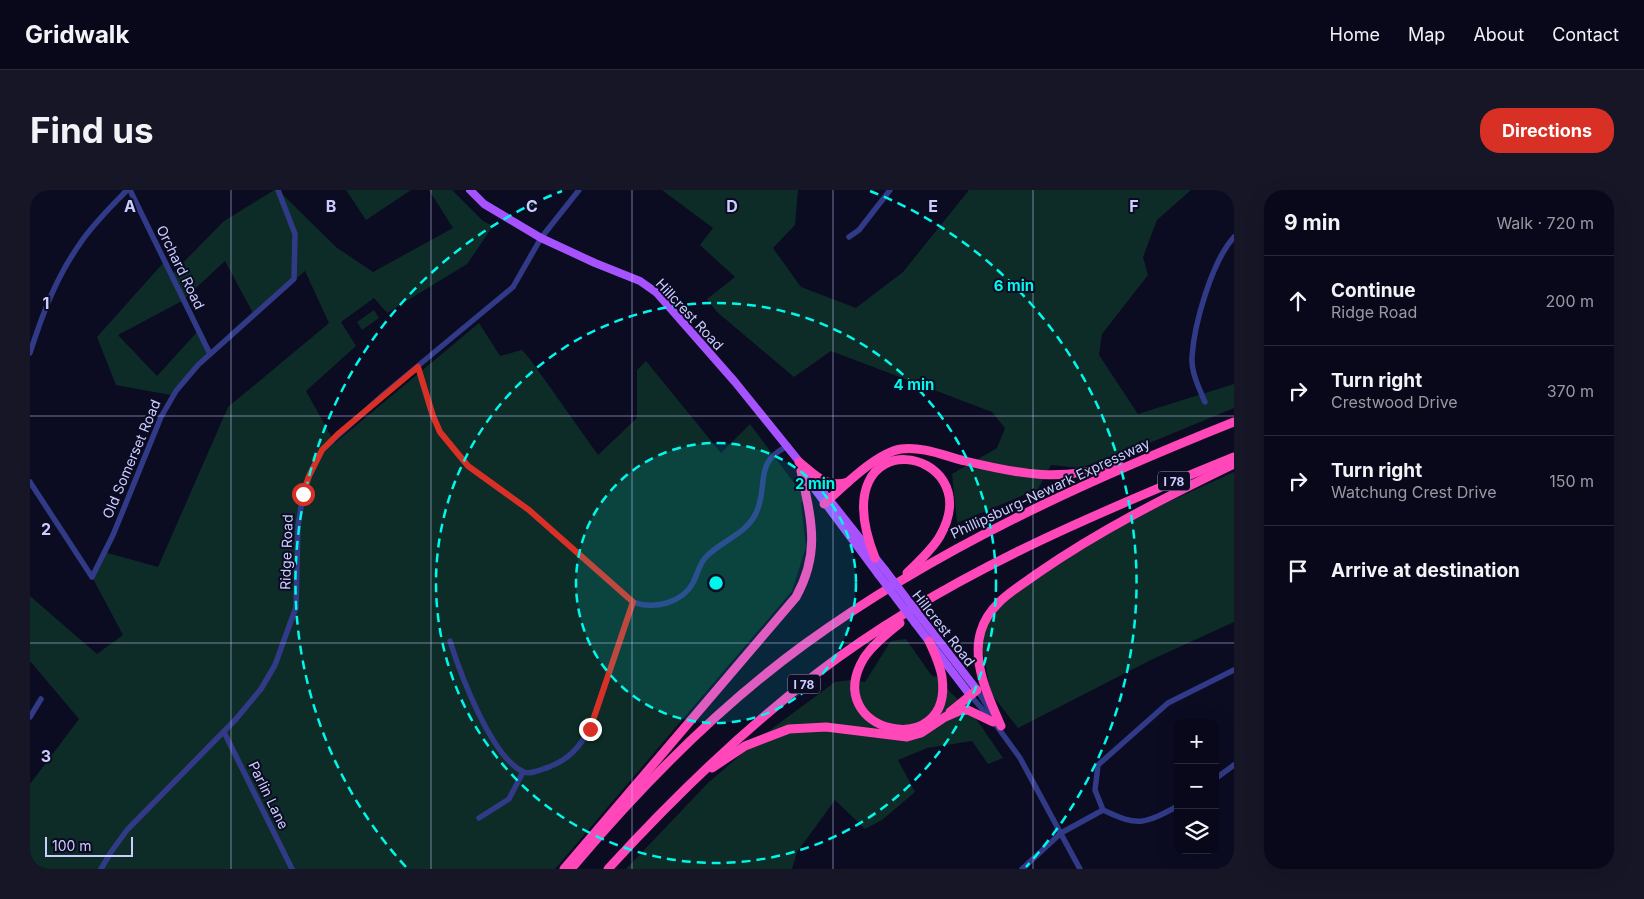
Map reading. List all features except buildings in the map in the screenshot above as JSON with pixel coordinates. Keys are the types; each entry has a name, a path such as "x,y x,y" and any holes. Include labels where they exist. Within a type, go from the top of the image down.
{"highway":[{"name":"Phillipsburg-Newark Expressway","path":"571,869 650,781 740,697 803,645 899,582 965,542 1044,503 1148,456 1234,422"},
{"path":"827,501 878,460 901,449 931,452 1028,475 1054,476 1088,473 1148,456"},
{"name":"I 78","path":"608,869 695,779 753,725 817,673 923,603 980,570 1079,522 1234,457"},
{"path":"875,558 866,536 862,506 870,480 878,469 895,460 908,459 925,463 932,468 944,483 948,497 948,512 941,535 935,544 899,582"},
{"path":"798,462 822,482 840,484 850,481"},
{"path":"999,727 987,690 978,652 980,632 989,613 1004,597 1100,532 1168,495 1234,464"},
{"path":"564,869 796,597 808,573 813,548 811,517 801,471"},
{"path":"923,603 882,638 864,658 858,674 856,688 861,706 867,715 879,725 898,731 908,730 927,721 940,704 943,691 942,676 929,640"},
{"path":"695,779 745,746 789,730 826,727 907,737 921,733 945,717 973,693"},
{"path":"945,717 958,711 968,710 999,727"}],"main road":[{"name":"Hillcrest Road","path":"470,190 484,204 541,238 640,281 657,293 735,382 973,693"},
{"name":"Hillcrest Road","path":"786,447 801,471 875,558 881,572"},
{"name":"Hillcrest Road","path":"918,621 929,640 973,693"}],"street":[{"path":"30,353 43,312 69,260 93,226 128,190"},
{"name":"Orchard Road","path":"128,190 210,354"},
{"name":"Old Somerset Road","path":"30,482 92,576 113,535 168,402 185,378 294,279 295,234 278,190"},
{"name":"Ridge Road","path":"101,869 127,830 224,732 261,688 275,665 288,634 297,597 300,508 316,459 338,434 513,287 541,238 579,190"},
{"path":"849,237 859,230 890,190"},
{"path":"1205,402 1192,358 1212,273 1220,254 1234,238"},
{"path":"418,367 433,416 440,432 468,466 529,510 633,602 653,606 663,605 682,597 692,584 705,558 753,519 758,508 767,461 777,451 786,447"},
{"path":"450,641 456,660 492,739 505,758 524,772 538,771 560,763 581,743 590,729 633,602"},
{"path":"1174,808 1148,822 1127,821 1103,810 1095,790 1098,765 1168,703 1234,670"},
{"name":"Hillcrest Road","path":"973,693 999,727 1062,833 1080,869"},
{"path":"30,717 41,699"},
{"name":"Parlin Lane","path":"224,732 292,869"},
{"path":"1219,776 1234,765"},
{"path":"479,818 509,799 524,772"},
{"path":"1022,869 1062,833 1103,810"}],"green space":[{"path":"274,190 278,190 336,247 373,272 453,228 429,190 452,190 483,221 493,226 467,264 387,313 374,298 341,322 356,346 306,391 335,443 479,323 500,356 522,350 598,455 637,418 637,370 646,361 721,453 750,424 806,499 801,503 806,547 792,591 555,869 30,869 30,784 79,719 30,661 30,596 97,654 123,635 92,577 104,552 158,567 228,407 329,323 305,271 254,315 225,261 182,301 118,335 157,376 198,331 207,354 171,395 116,385 97,337 164,262 171,275 224,221"},
{"path":"346,190 411,190 366,220"},
{"path":"662,190 798,190 795,225 773,248 801,287 856,308 903,272 969,190 1191,190 1157,220 1143,257 1148,275 1102,334 1099,355 1138,414 1234,384 1234,408 1142,446 1080,468 1051,465 1038,489 957,523 952,474 997,448 1005,428 992,412 831,351 794,377 717,312 707,299 735,277 700,245 713,228"},
{"path":"374,310 379,318 362,330 357,322"},
{"path":"1234,472 1234,622 1153,659 1018,728 986,687 990,688 980,637 998,604 1115,526"},
{"path":"906,639 932,676 939,677 950,692 970,710 1003,758 988,764 972,741 927,748 898,760 915,792 882,820 865,829 835,800 797,852 792,869 626,869 707,784 762,736 835,682 850,680 865,682 891,641"}],"route":[{"path":"303,494 316,459 322,450 384,394 418,367 433,416 440,432 468,466 529,510 633,602 590,729"}]}
